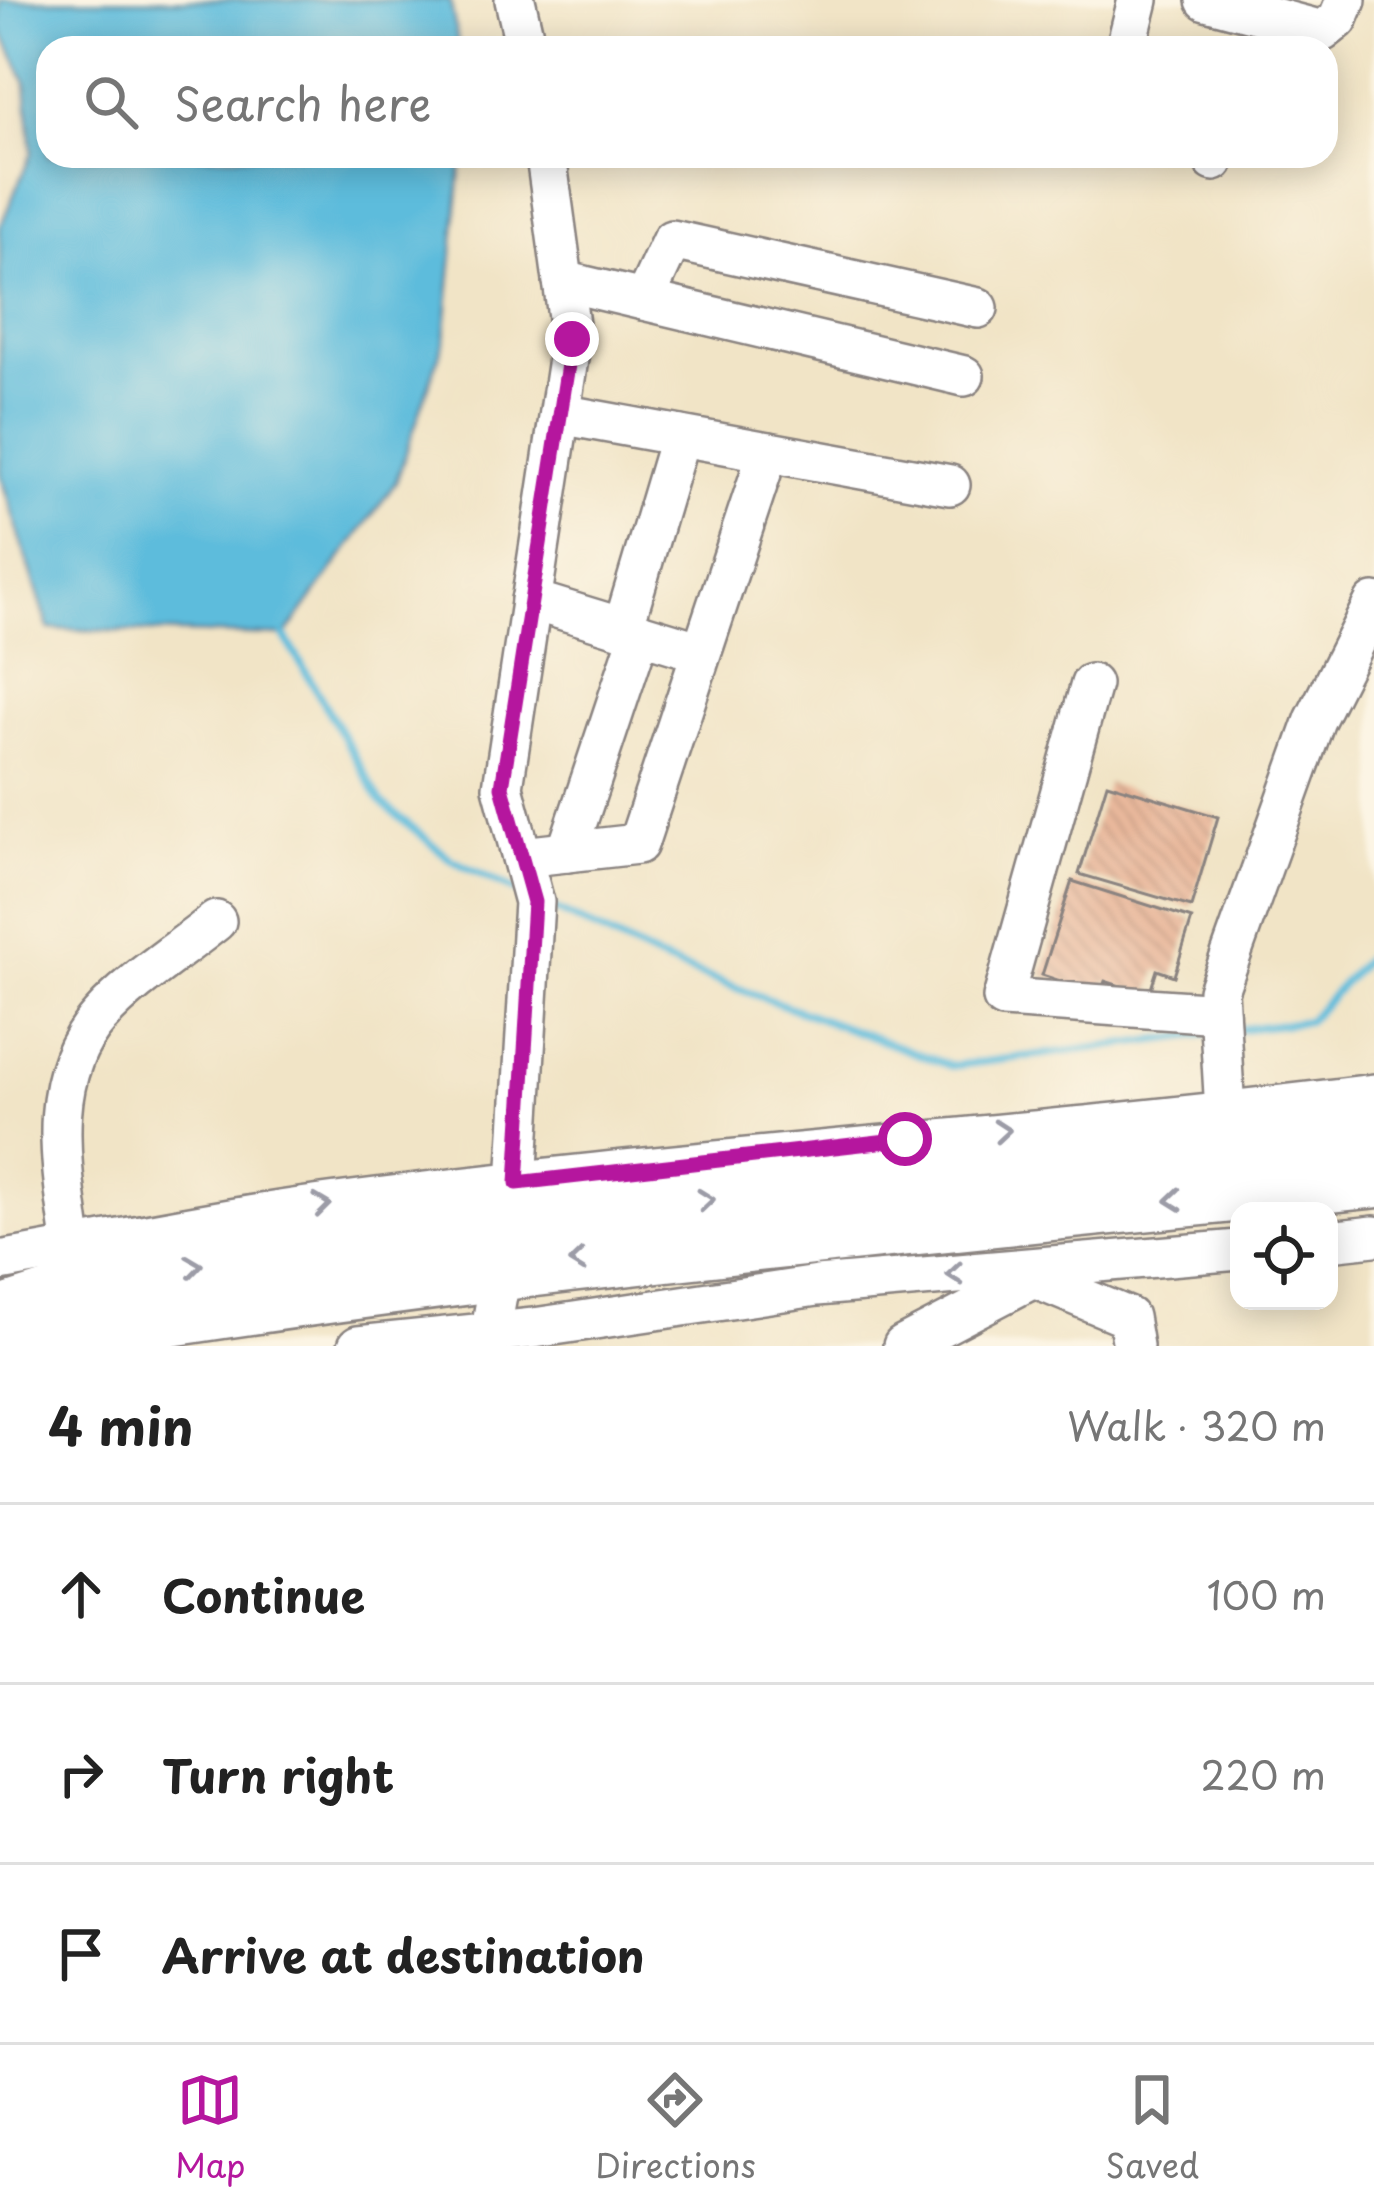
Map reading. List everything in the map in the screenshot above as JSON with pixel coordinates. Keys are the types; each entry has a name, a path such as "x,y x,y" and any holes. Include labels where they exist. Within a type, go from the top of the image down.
{"highway":[{"path":"0,1316 125,1276 509,1225 1374,1133"},
{"path":"7,1346 185,1313 509,1225 1374,1179"}],"street":[{"path":"515,0 523,36"},
{"path":"1129,36 1138,0"},
{"path":"1229,13 1323,31 1332,28 1346,0"},
{"path":"489,1339 509,1225 528,879 502,787 572,339 548,168"},
{"path":"644,300 672,240 977,308"},
{"path":"563,281 964,376"},
{"path":"560,414 950,485"},
{"path":"567,852 632,631 680,436"},
{"path":"528,879 567,852 638,844 768,452"},
{"path":"531,600 701,652"},
{"path":"1225,1112 1218,991 1315,720 1374,603"},
{"path":"1091,684 1003,998 1219,1013"},
{"path":"73,1249 59,1142 64,1093 84,1040 100,1015 216,921"},
{"path":"0,1262 310,1207 509,1225 905,1139 1225,1112 1374,1094"},
{"path":"1338,1240 1374,1236"},
{"path":"358,1346 489,1339 817,1286 1046,1272 1230,1251"},
{"path":"903,1346 1046,1272"},
{"path":"1046,1272 1128,1317 1133,1346"}],"water":[{"path":"0,0 450,0 457,36 36,36 36,168 461,168 445,338 396,482 285,636 49,629 0,474 0,227 32,152 26,82 0,28"}],"building":[{"path":"1107,783 1218,817 1191,907 1079,874"},
{"path":"1072,881 1192,919 1174,976 1157,970 1149,995 1105,981 1100,994 1042,975"}],"waterway":[{"path":"285,636 381,802 452,860 516,891"},
{"path":"546,905 660,960 951,1066 1206,1034"},
{"path":"1233,1030 1308,1021 1374,950"}],"route":[{"path":"572,339 502,787 534,902 517,1183 905,1139"}]}
